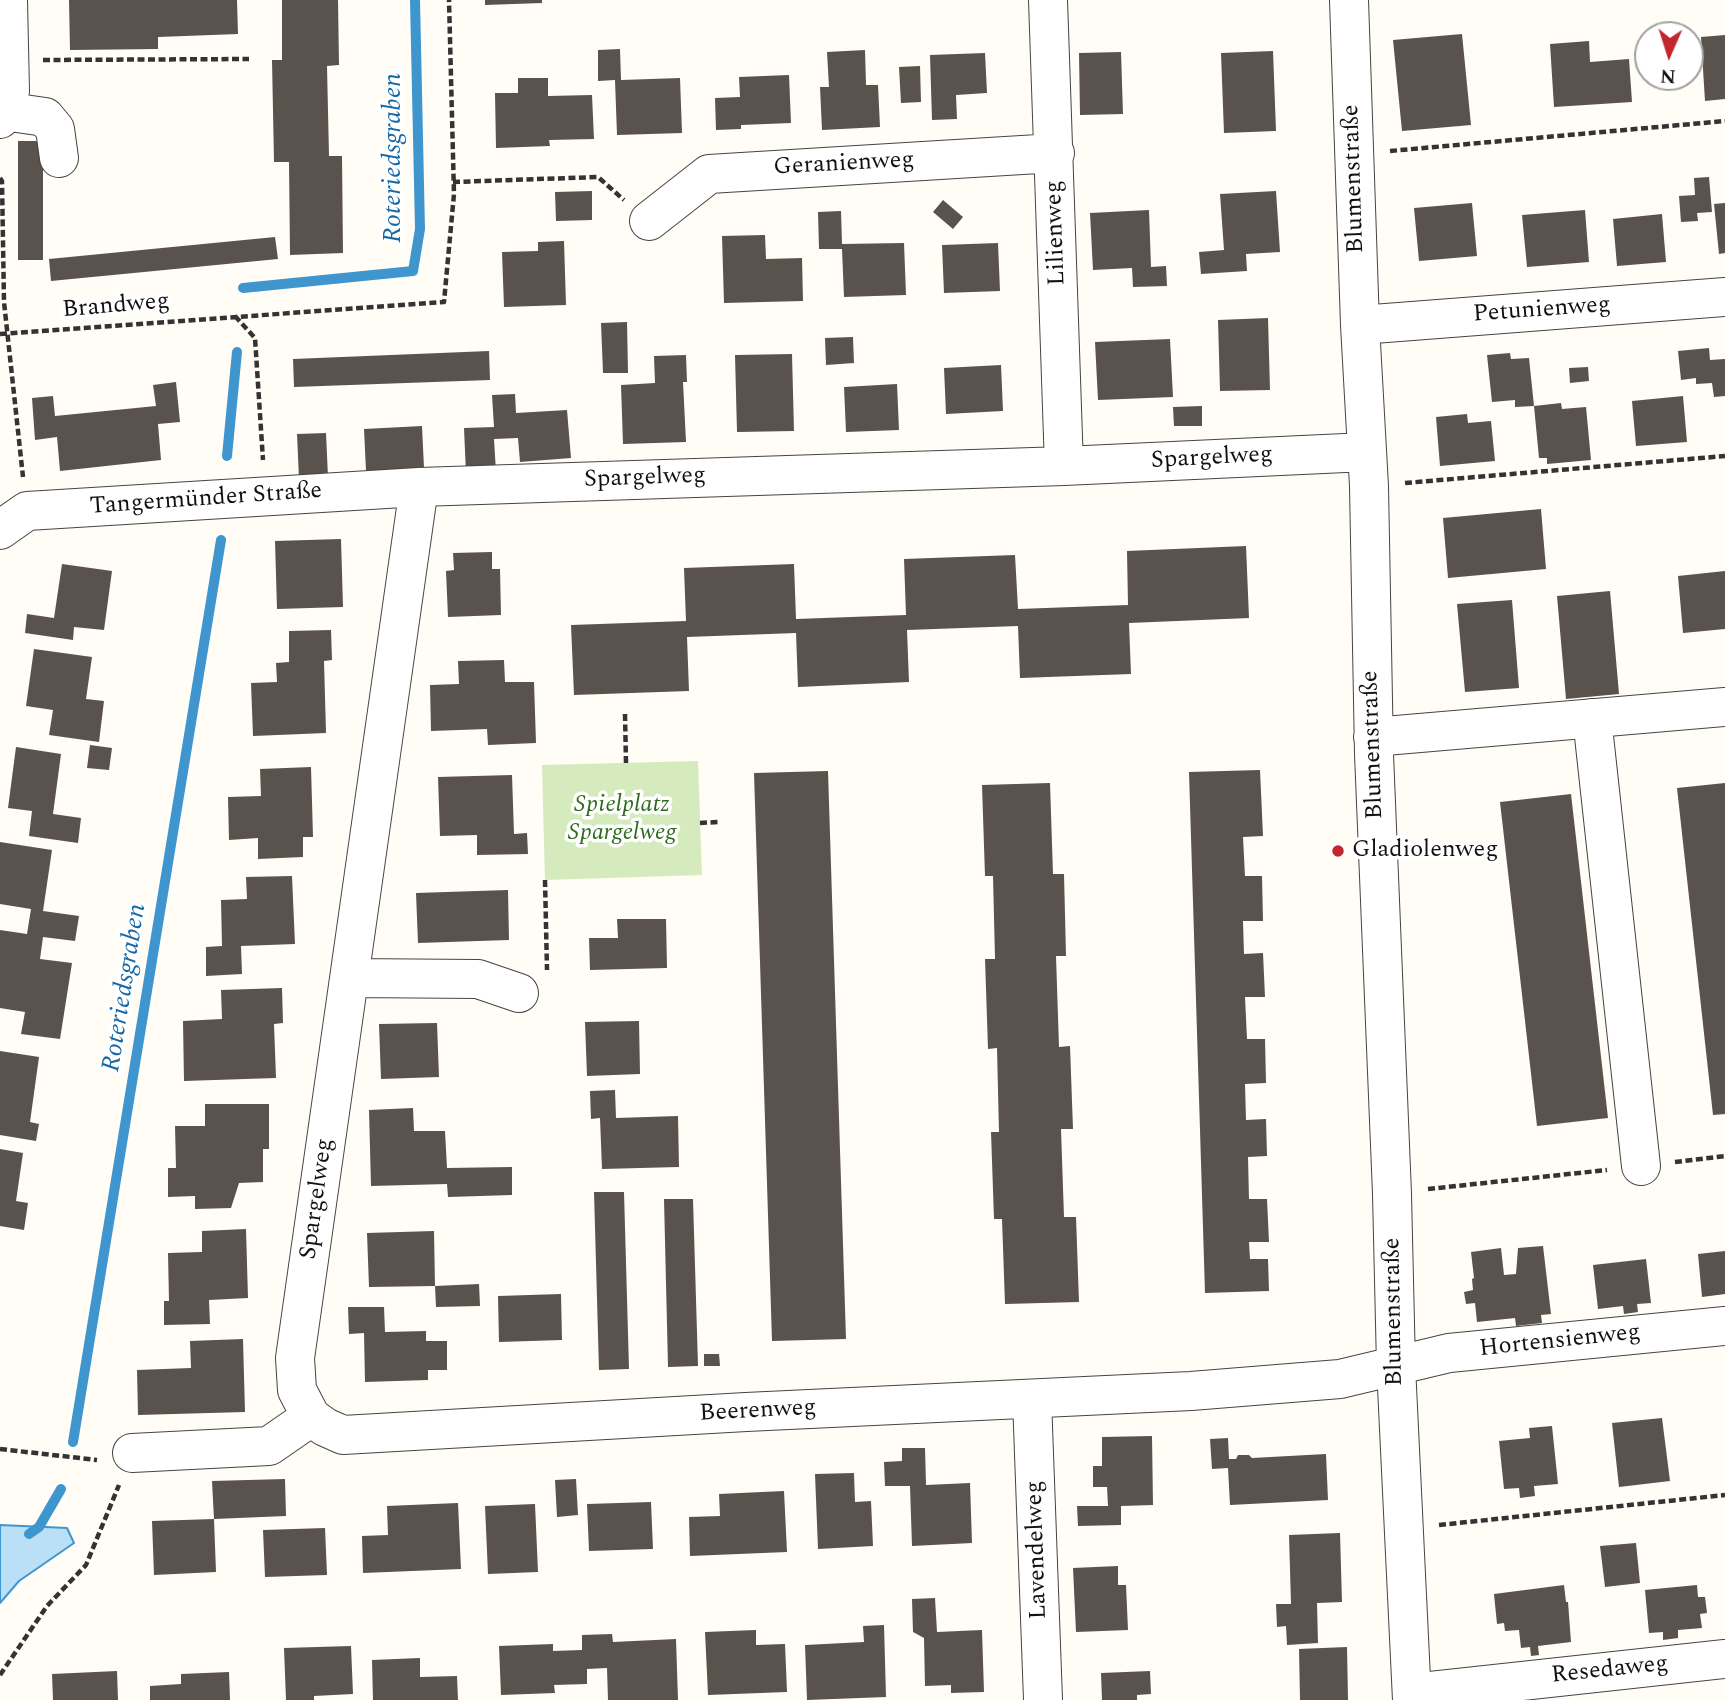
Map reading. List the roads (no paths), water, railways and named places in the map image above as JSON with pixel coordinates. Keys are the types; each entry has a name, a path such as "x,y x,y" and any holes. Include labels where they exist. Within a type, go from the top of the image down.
{"street":[{"path":"8,0 10,91 2,115 45,117 55,129 59,158"},
{"name":"Lilienweg","path":"1048,0 1064,466"},
{"name":"Blumenstraße","path":"1349,0 1360,325 1368,469 1373,737 1392,1194 1396,1366 1412,1696"},
{"name":"Geranienweg","path":"649,221 709,174 1055,153"},
{"name":"Petunienweg","path":"1360,325 1725,298"},
{"name":"Spargelweg","path":"311,1417 297,1390 295,1358 419,486 1064,466 1368,469"},
{"name":"Tangermünder Straße","path":"13,521 264,497 419,486"},
{"path":"1373,737 1725,706"},
{"path":"1592,718 1641,1166"},
{"path":"350,978 478,979 519,993"},
{"name":"Hortensienweg","path":"1396,1366 1449,1353 1725,1326"},
{"name":"Beerenweg","path":"311,1417 343,1436 746,1412 1191,1391 1340,1379 1396,1366"},
{"name":"Lavendelweg","path":"1032,1399 1044,1700"},
{"path":"132,1453 269,1446 311,1417"},
{"name":"Resedaweg","path":"1412,1696 1725,1659"}],"water":[{"path":"0,1525 67,1528 74,1543 19,1581 0,1603"}],"waterway":[{"name":"Roteriedsgraben","path":"243,288 413,271 420,229 415,0"},
{"name":"Roteriedsgraben","path":"227,456 237,352"},
{"name":"Roteriedsgraben","path":"73,1442 221,540"},
{"name":"Roteriedsgraben","path":"29,1534 39,1527 61,1489"}],"place":[{"name":"Gladiolenweg","path":"1338,851"}],"park label":[{"name":"Spielplatz Spargelweg","path":"622,820"}]}
